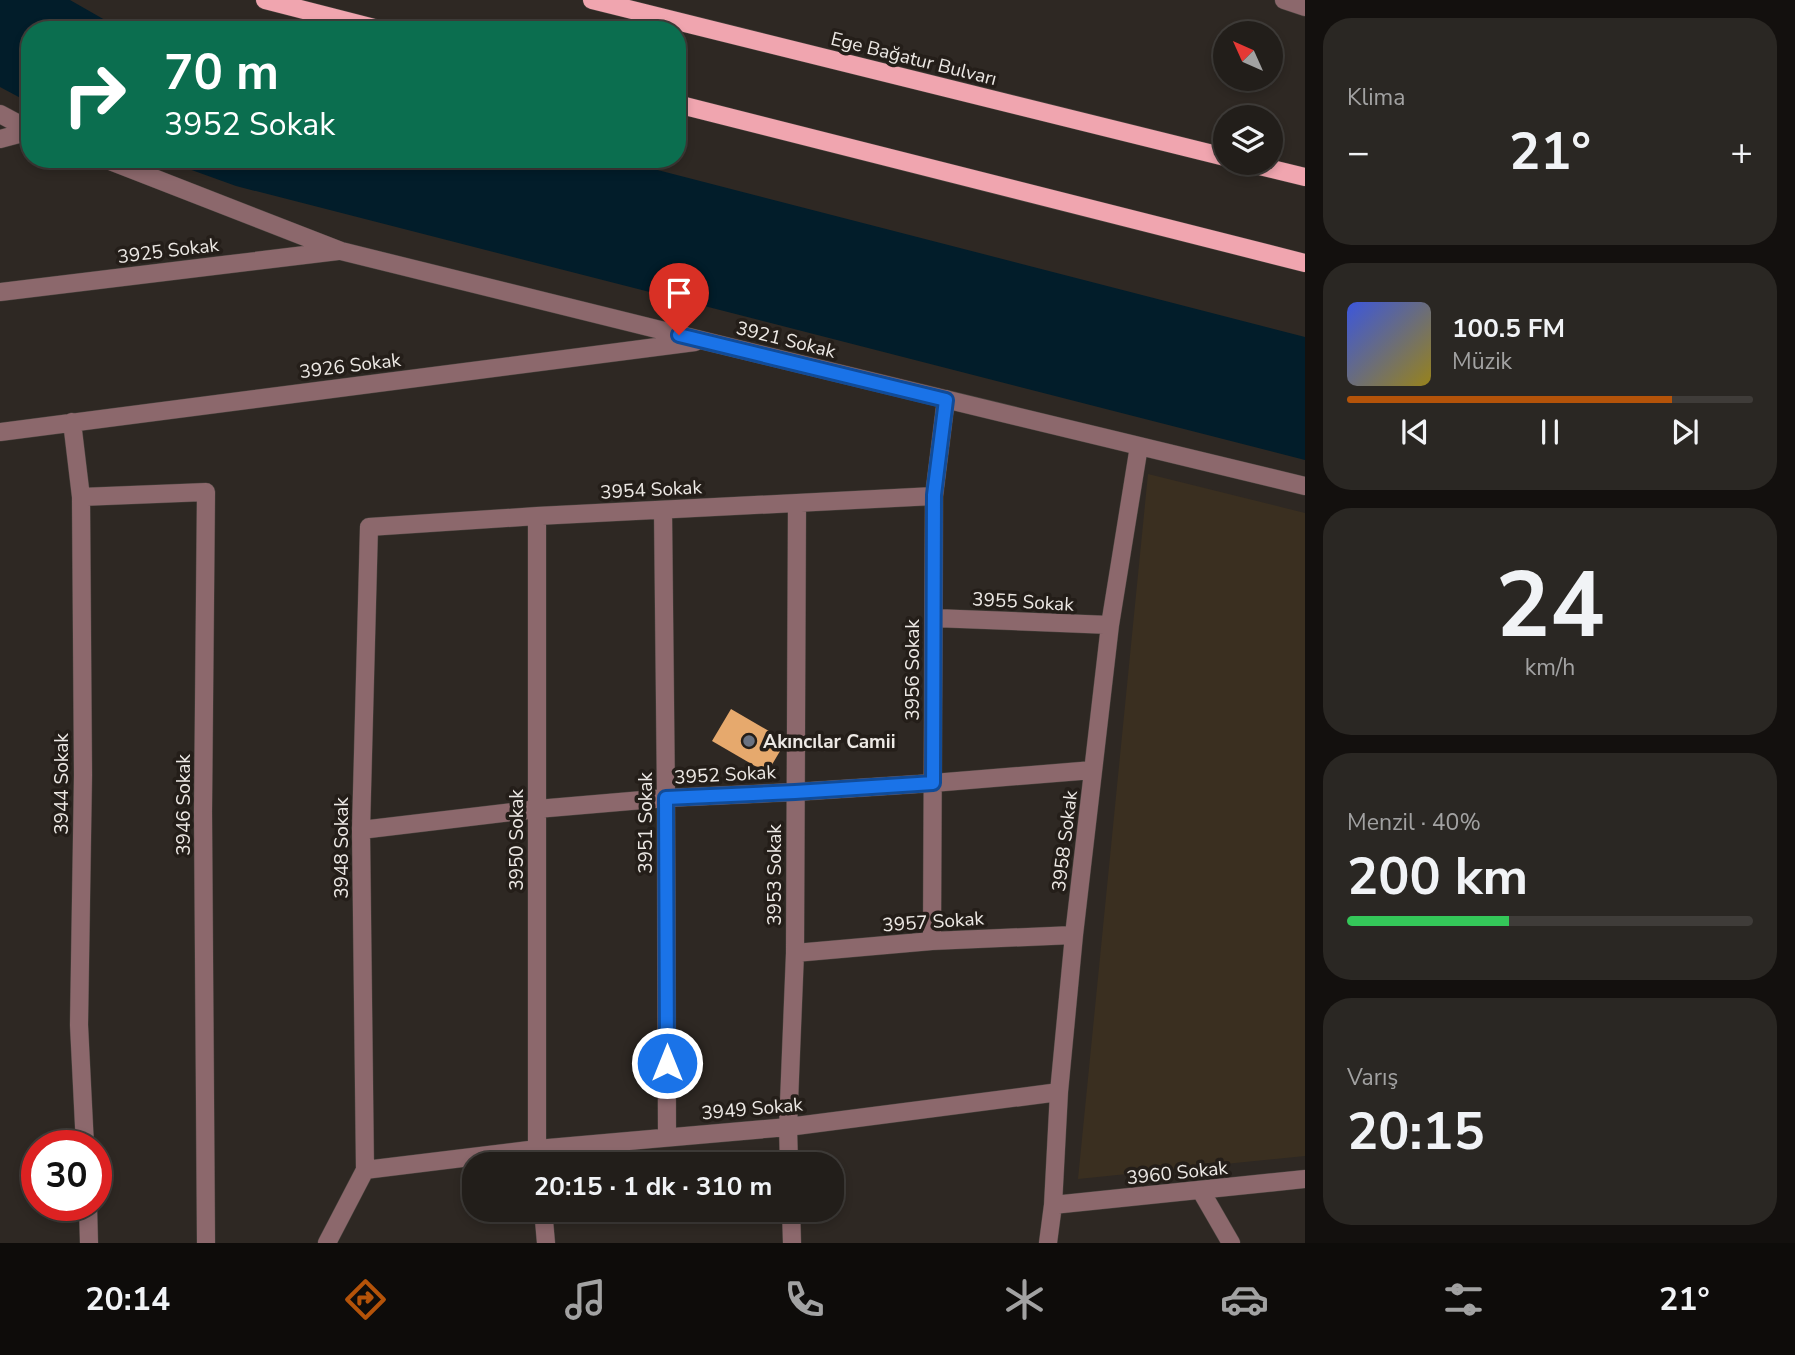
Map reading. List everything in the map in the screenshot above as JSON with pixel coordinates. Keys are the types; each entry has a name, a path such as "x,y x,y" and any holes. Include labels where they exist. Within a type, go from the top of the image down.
{"main road":[{"path":"265,0 347,21"},
{"name":"Ege Bağatur Bulvarı","path":"592,0 639,5 1213,154"},
{"path":"686,106 1305,263"},
{"path":"1283,172 1305,177"}],"street":[{"path":"1284,0 1305,7"},
{"path":"0,114 21,126"},
{"path":"0,139 21,133"},
{"name":"3921 Sokak","path":"128,168 341,251 1305,486"},
{"name":"3925 Sokak","path":"0,292 341,251"},
{"name":"3926 Sokak","path":"0,432 705,341"},
{"name":"3956 Sokak","path":"932,941 934,495 946,400"},
{"name":"3944 Sokak","path":"72,422 81,497 83,775 79,1025 84,1130"},
{"name":"3958 Sokak","path":"1048,1243 1074,935 1110,625 1139,446"},
{"name":"3946 Sokak","path":"81,497 206,492 203,812 205,1243"},
{"name":"3954 Sokak","path":"369,527 934,495"},
{"name":"3953 Sokak","path":"789,1152 795,953 797,503"},
{"name":"3951 Sokak","path":"663,510 667,1137"},
{"name":"3950 Sokak","path":"537,516 538,1152"},
{"name":"3948 Sokak","path":"365,1170 360,830 369,527"},
{"name":"3955 Sokak","path":"934,618 1110,625"},
{"name":"3952 Sokak","path":"360,830 537,809 666,798 933,783 1093,770"},
{"name":"3957 Sokak","path":"795,953 932,941 1074,935"},
{"name":"3949 Sokak","path":"565,1152 667,1137 788,1126 1059,1092"},
{"name":"3949 Sokak","path":"365,1170 462,1162"},
{"path":"327,1243 365,1170"},
{"name":"3960 Sokak","path":"1053,1205 1305,1179"},
{"path":"1200,1191 1231,1243"},
{"path":"88,1221 89,1243"},
{"path":"544,1222 546,1243"},
{"path":"791,1222 792,1243"}],"shaded area":[{"path":"1148,474 1305,513 1305,1156 1078,1179"}],"water":[{"path":"0,0 70,0 107,21 21,21 21,98 0,87"},
{"path":"186,168 650,168 1305,337 1305,460 236,186"}],"building":[{"name":"Akıncılar Camii","path":"731,709 786,741 767,773 712,741"}],"place":[{"name":"Akıncılar Camii","path":"749,741"}],"route":[{"path":"667,1063 666,798 933,783 934,495 946,400 679,335"}]}
